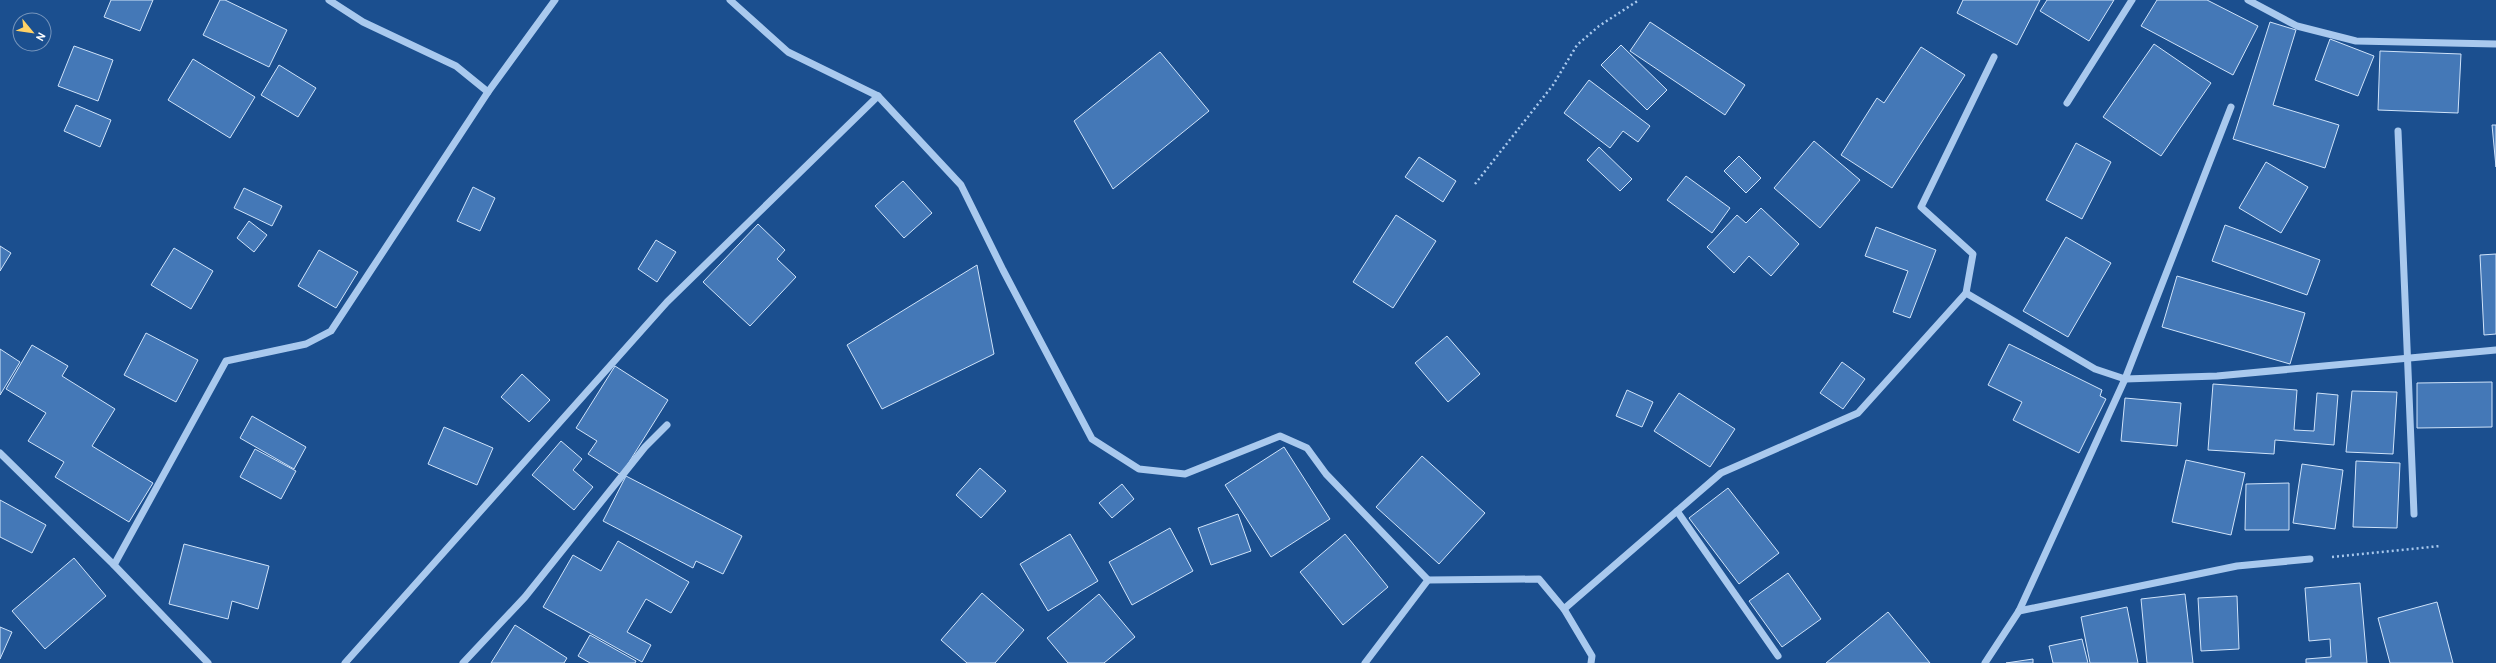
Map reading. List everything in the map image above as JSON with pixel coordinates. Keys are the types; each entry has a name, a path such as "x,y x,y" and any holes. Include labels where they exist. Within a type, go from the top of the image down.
{"street":[{"path":"329,0 363,22 456,66 488,92"},
{"path":"114,565 226,361 306,344 331,331 488,92 555,0"},
{"path":"730,0 788,52 878,96 961,185 1003,270 1092,439 1139,469 1185,474 1280,436 1307,448 1326,474 1428,580 1539,579 1564,609 1592,656 1591,663"},
{"path":"2067,103 2132,0"},
{"path":"2248,0 2297,26 2356,41 2496,44"},
{"path":"1564,609 1721,473 1858,413 1966,292 1973,254 1921,207 1994,57"},
{"path":"345,663 667,302 878,96"},
{"path":"1985,663 2019,611 2124,379 2231,107"},
{"path":"2398,131 2414,514"},
{"path":"1966,292 2095,369 2124,379 2217,376 2496,350"},
{"path":"463,663 525,597 645,447 667,425"},
{"path":"0,452 114,565 208,663"},
{"path":"1677,511 1778,656"},
{"path":"2019,611 2237,566 2310,559"},
{"path":"1365,663 1428,580"}],"path":[{"path":"1475,184 1553,86 1577,45 1599,26 1639,0"},
{"path":"2310,559 2440,546"}],"building":[{"path":"111,0 153,0 140,31 104,17"},
{"path":"220,0 225,0 287,30 269,67 203,35"},
{"path":"1963,0 2040,0 2017,45 1957,13"},
{"path":"2047,0 2114,0 2089,41 2040,11"},
{"path":"2157,0 2207,0 2258,26 2233,75 2141,26"},
{"path":"1650,22 1745,85 1725,115 1630,51"},
{"path":"2270,22 2296,30 2273,105 2339,125 2325,168 2233,139"},
{"path":"2330,39 2374,56 2358,96 2315,80"},
{"path":"2154,44 2211,83 2161,156 2103,117"},
{"path":"1621,45 1667,90 1647,110 1601,65"},
{"path":"74,46 113,60 98,101 58,86"},
{"path":"1921,47 1965,75 1892,188 1841,155 1877,98 1884,103"},
{"path":"2380,51 2461,54 2458,113 2378,110"},
{"path":"1160,52 1209,111 1113,189 1074,121"},
{"path":"193,59 255,97 230,138 168,100"},
{"path":"279,65 316,88 298,117 261,95"},
{"path":"1589,80 1650,126 1638,142 1623,131 1610,148 1564,113"},
{"path":"76,105 111,120 100,147 64,131"},
{"path":"2492,125 2496,125 2496,167"},
{"path":"1814,141 1860,180 1820,228 1774,188"},
{"path":"2076,143 2111,162 2082,219 2046,200"},
{"path":"1599,147 1632,179 1620,191 1587,160"},
{"path":"1739,156 1761,178 1746,193 1724,171"},
{"path":"1419,157 1456,181 1443,202 1405,177"},
{"path":"2266,162 2308,187 2281,233 2239,208"},
{"path":"1686,176 1730,208 1712,233 1667,200"},
{"path":"903,181 932,213 904,238 875,206"},
{"path":"473,187 495,198 480,231 457,221"},
{"path":"244,188 282,206 272,226 234,208"},
{"path":"1761,208 1799,244 1771,276 1749,256 1734,273 1707,247 1737,215 1746,223"},
{"path":"1396,215 1436,241 1393,308 1353,282"},
{"path":"249,221 267,235 254,252 237,238"},
{"path":"758,224 785,250 777,259 796,277 750,326 703,282"},
{"path":"2225,225 2320,260 2307,295 2212,261"},
{"path":"1876,227 1936,250 1910,318 1893,312 1908,271 1865,256"},
{"path":"2066,237 2111,263 2068,337 2023,311"},
{"path":"656,240 676,252 657,282 638,269"},
{"path":"0,246 11,253 0,271"},
{"path":"174,248 213,271 191,309 151,285"},
{"path":"319,250 358,272 336,308 298,286"},
{"path":"2496,254 2496,334 2484,335 2480,255"},
{"path":"977,265 994,354 882,409 847,345"},
{"path":"2177,276 2305,313 2290,364 2162,327"},
{"path":"146,333 198,360 176,402 124,375"},
{"path":"1447,336 1480,374 1448,402 1415,363"},
{"path":"2009,344 2102,390 2100,396 2106,399 2079,453 2013,420 2022,402 1988,385"},
{"path":"32,345 68,366 62,376 115,409 92,446 153,483 129,522 55,477 64,462 28,441 46,413 6,389"},
{"path":"0,349 20,362 0,395"},
{"path":"1842,362 1865,379 1843,409 1820,393"},
{"path":"615,366 668,400 621,475 588,454 597,441 576,428"},
{"path":"522,374 550,400 529,422 501,397"},
{"path":"2492,382 2492,427 2417,428 2417,383"},
{"path":"2213,384 2297,390 2294,430 2314,431 2317,393 2338,395 2334,445 2275,440 2274,454 2208,450"},
{"path":"1627,390 1653,402 1642,427 1616,416"},
{"path":"2352,391 2397,392 2393,454 2346,452"},
{"path":"1679,393 1735,429 1710,467 1654,431"},
{"path":"2125,398 2181,403 2177,446 2121,441"},
{"path":"252,416 306,447 294,469 240,438"},
{"path":"444,427 493,448 477,485 428,464"},
{"path":"561,441 582,459 573,470 593,487 574,510 532,475"},
{"path":"1284,447 1330,519 1271,557 1225,485"},
{"path":"255,449 296,471 281,499 240,477"},
{"path":"1422,456 1485,513 1439,564 1376,507"},
{"path":"2186,460 2245,473 2231,535 2172,522"},
{"path":"2356,461 2400,463 2397,528 2353,527"},
{"path":"2302,464 2343,470 2335,529 2293,523"},
{"path":"980,468 1006,491 981,518 956,495"},
{"path":"626,476 742,536 723,574 696,561 693,568 603,521"},
{"path":"2289,483 2289,530 2245,530 2246,484"},
{"path":"1122,484 1134,499 1112,518 1099,503"},
{"path":"1728,488 1779,553 1739,584 1689,518"},
{"path":"0,500 46,525 32,553 0,537"},
{"path":"1238,514 1251,551 1211,565 1198,528"},
{"path":"1170,528 1193,571 1132,605 1109,562"},
{"path":"1070,534 1098,581 1048,611 1020,564"},
{"path":"1345,534 1388,587 1343,625 1300,572"},
{"path":"618,541 689,582 671,613 646,599 627,632 651,645 642,662 543,607 573,555 601,571"},
{"path":"184,544 269,566 258,609 232,601 228,619 169,604"},
{"path":"74,558 106,596 45,649 12,611"},
{"path":"1788,573 1821,619 1782,647 1749,601"},
{"path":"2360,583 2367,663 2306,663 2306,659 2331,657 2330,639 2309,641 2305,588"},
{"path":"982,593 1024,630 995,663 967,663 941,640"},
{"path":"1099,594 1135,637 1104,663 1068,663 1047,638"},
{"path":"2185,594 2193,663 2147,663 2141,599"},
{"path":"2237,596 2239,649 2201,651 2198,598"},
{"path":"2437,602 2453,663 2390,663 2378,618"},
{"path":"2127,607 2138,663 2090,663 2081,617"},
{"path":"1888,612 1930,663 1826,663"},
{"path":"515,625 567,658 564,663 491,663"},
{"path":"0,627 12,632 0,659"},
{"path":"590,635 636,661 635,663 590,663 578,656"},
{"path":"2082,639 2088,663 2053,663 2049,646"},
{"path":"2033,659 2033,663 2006,663"}]}
